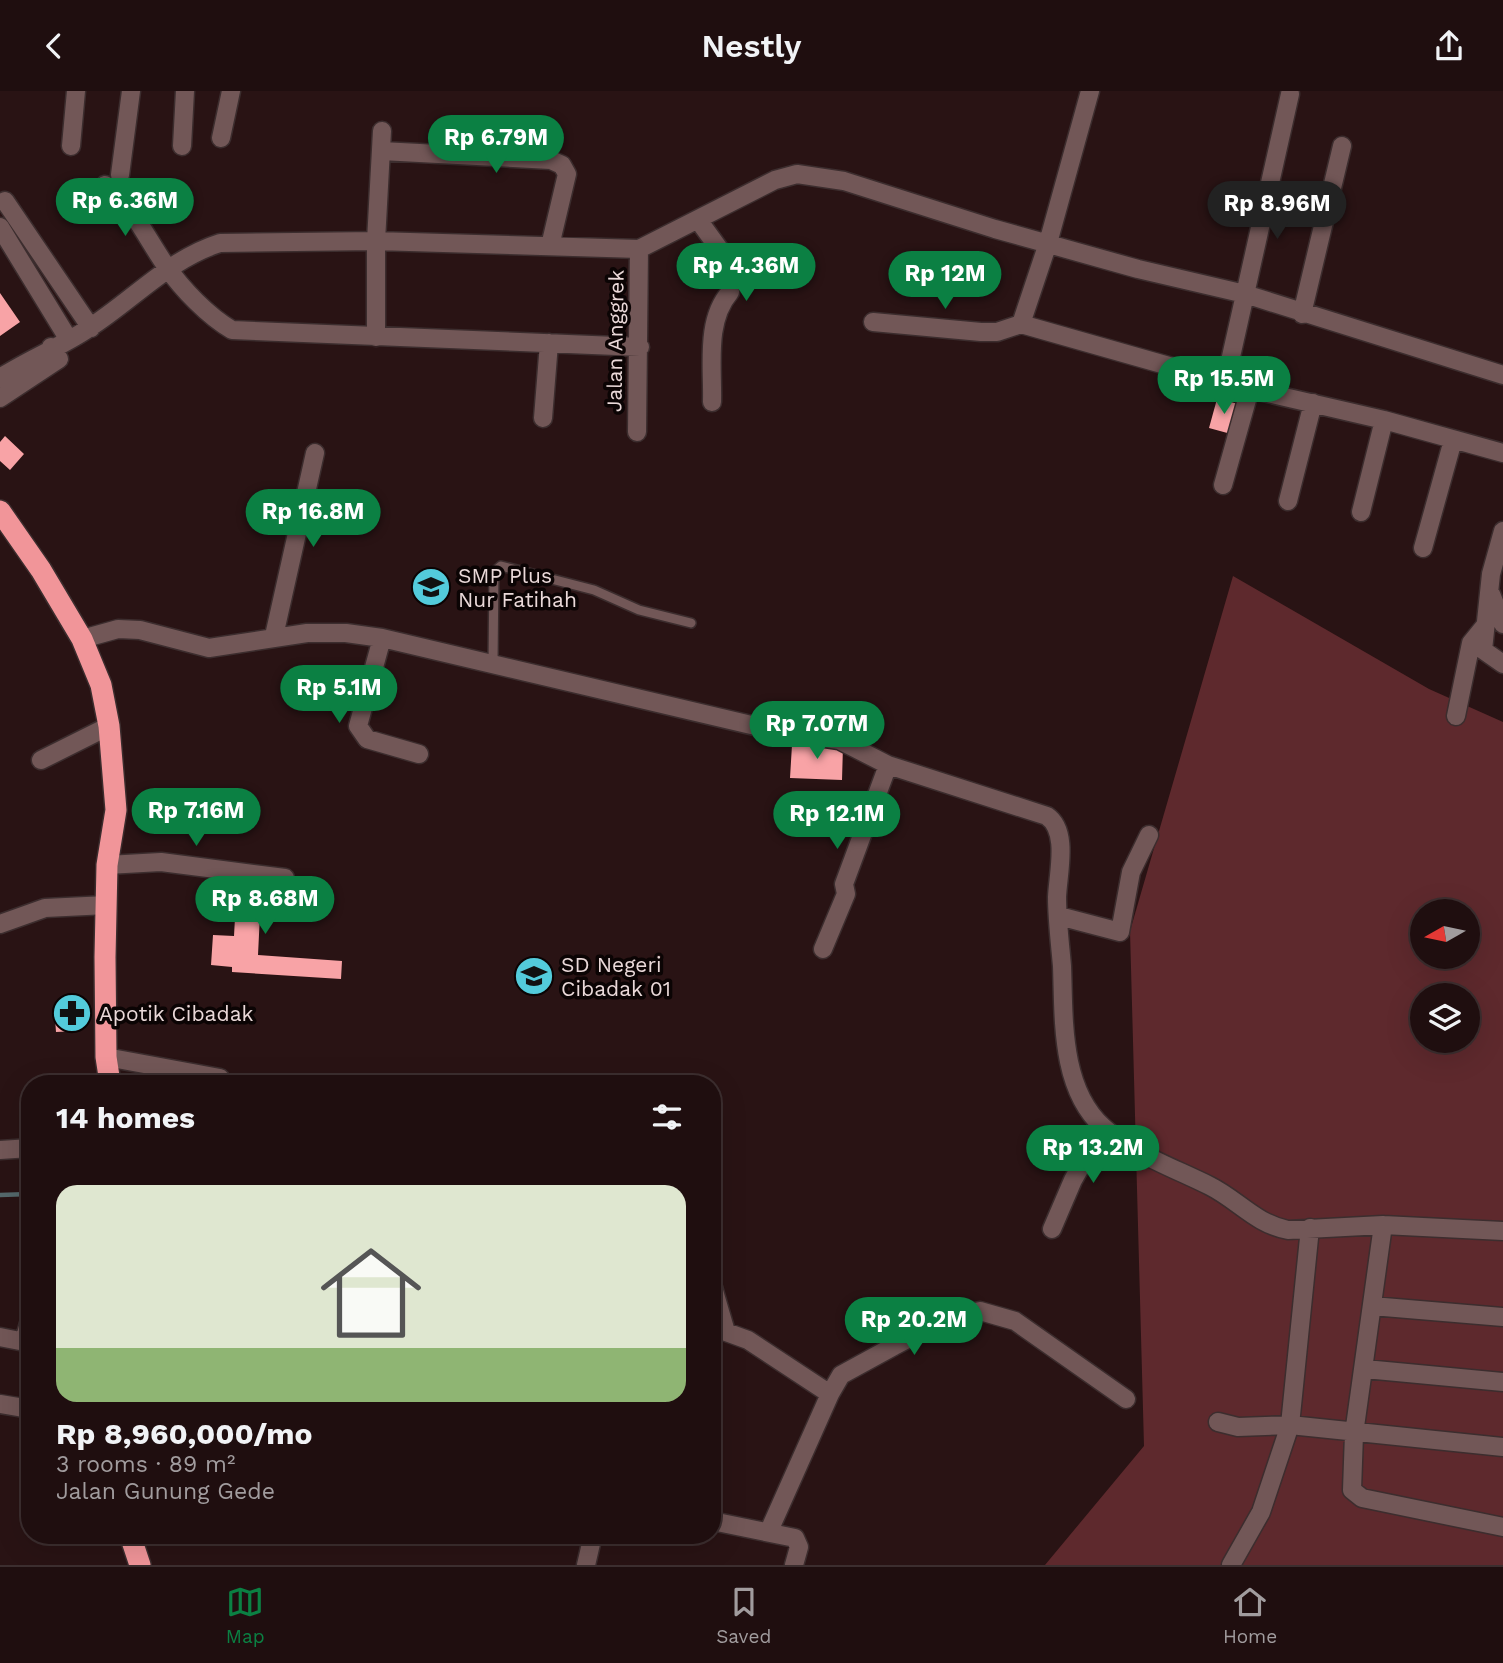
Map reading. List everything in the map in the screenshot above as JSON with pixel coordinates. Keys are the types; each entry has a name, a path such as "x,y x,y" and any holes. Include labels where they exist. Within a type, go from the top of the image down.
{"highway":[{"path":"0,511 41,570 82,639 101,685 109,726 116,810 107,865 106,1057 109,1075"},
{"path":"133,1544 141,1565"}],"street":[{"path":"71,146 76,91"},
{"path":"131,91 112,180 168,269 219,323 232,330 640,347"},
{"path":"182,146 185,91"},
{"path":"221,138 231,91"},
{"path":"1021,324 1048,243 1090,91"},
{"path":"1226,379 1290,94"},
{"path":"376,337 376,241 382,131"},
{"path":"1302,314 1342,146"},
{"path":"381,151 551,160 562,165 567,174 550,246"},
{"path":"0,378 90,327 168,269 205,248 220,243 376,241 639,250 775,180 797,174 820,175 1138,269 1245,295 1503,375"},
{"path":"5,201 90,327"},
{"path":"699,221 725,257 730,292 723,301 713,326 712,402"},
{"path":"0,227 69,340"},
{"name":"Jalan Anggrek","path":"637,432 639,250"},
{"path":"873,322 981,332 997,332 1021,324 1226,379 1250,389 1384,420 1503,453"},
{"path":"543,418 549,343"},
{"path":"0,398 59,359 51,347"},
{"path":"1223,485 1250,389"},
{"path":"1288,501 1313,403"},
{"path":"1361,512 1384,420"},
{"path":"1423,548 1453,440"},
{"path":"274,636 315,453"},
{"path":"1503,531 1484,627 1483,650 1503,663"},
{"path":"1495,581 1503,624"},
{"path":"1456,716 1471,643 1484,627"},
{"path":"82,639 118,629 140,630 209,648 274,636 330,632 382,638 493,662 772,730 839,740 888,765 1054,820 1059,839 1059,916 1067,1048 1079,1088 1103,1127 1150,1158 1213,1187 1260,1221 1287,1230 1383,1225 1503,1231"},
{"path":"382,638 358,726 367,739 419,754"},
{"path":"41,760 109,726"},
{"path":"823,949 846,894 847,875 888,765"},
{"path":"1059,916 1120,932 1132,872 1149,835"},
{"path":"107,865 160,862 285,878"},
{"path":"0,924 45,908 107,905"},
{"path":"106,1057 204,1075"},
{"path":"1052,1229 1073,1181 1103,1127"},
{"path":"0,1150 21,1149"},
{"path":"1383,1225 1354,1434 1351,1482 1356,1496 1503,1527"},
{"path":"1231,1565 1261,1512 1290,1425 1310,1228"},
{"path":"1372,1306 1503,1317"},
{"path":"769,1531 841,1375 950,1317 980,1311 1015,1321 1126,1399"},
{"path":"721,1322 726,1332 748,1340 830,1394"},
{"path":"0,1337 21,1341"},
{"path":"1365,1369 1503,1382"},
{"path":"0,1404 21,1408"},
{"path":"1218,1422 1238,1427 1290,1425 1354,1434 1503,1447"},
{"path":"721,1523 769,1531 797,1540 799,1546 794,1565"},
{"path":"586,1565 591,1544"}],"lane":[{"path":"493,662 494,572 501,566 594,590 639,610 691,623"}],"shaded area":[{"path":"1233,576 1429,689 1503,722 1503,1565 1045,1565 1144,1446 1130,931"}],"building":[{"path":"0,293 20,322 0,336"},
{"path":"1217,399 1239,404 1231,434 1209,428"},
{"path":"5,436 24,454 10,470 0,461 0,442"},
{"path":"803,740 843,746 842,780 790,778 792,745 802,745"},
{"path":"237,881 300,888 298,916 260,914 258,955 342,961 341,979 232,972 232,967 211,965 213,935 234,936"},
{"path":"76,1003 77,1012 88,1011 89,1022 78,1023 78,1031 56,1032 54,1005"}],"waterway":[{"path":"0,1195 21,1194"}],"place":[{"name":"SMP Plus Nur Fatihah","path":"431,587"},
{"name":"SD Negeri Cibadak 01","path":"534,976"},
{"name":"Apotik Cibadak","path":"72,1013"}]}
